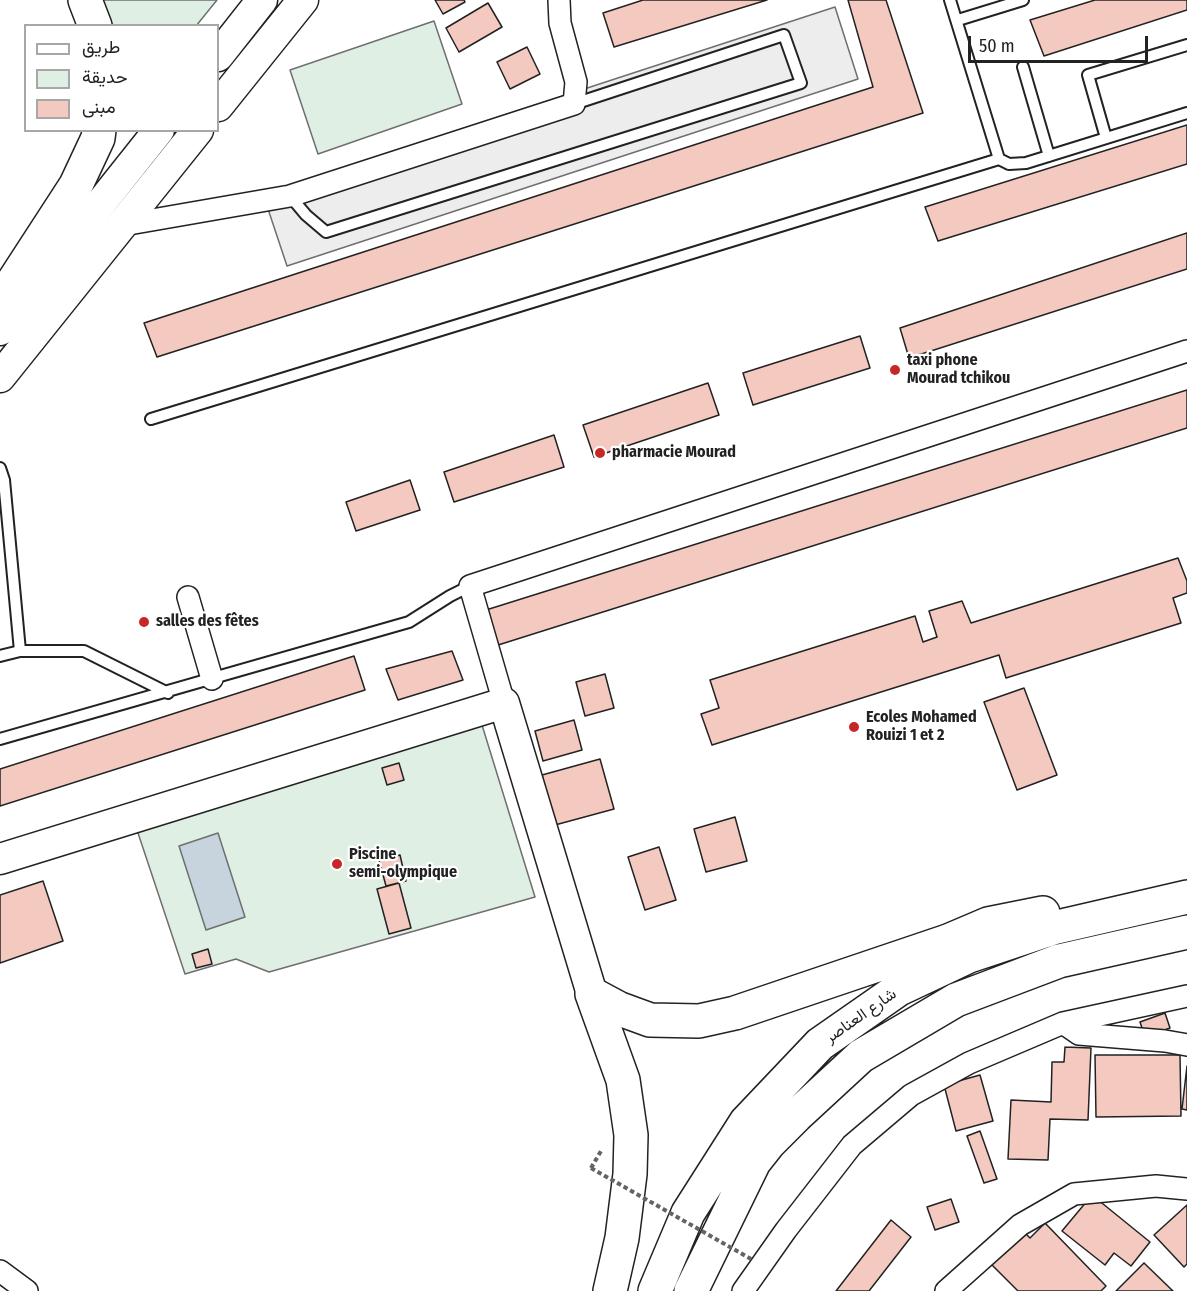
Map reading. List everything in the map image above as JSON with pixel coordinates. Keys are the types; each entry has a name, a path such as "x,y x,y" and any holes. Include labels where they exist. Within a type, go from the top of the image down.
{"highway":[{"path":"85,0 94,24"},
{"path":"0,302 76,185 99,132"},
{"path":"592,994 620,1009 650,1020 699,1021 735,1013 948,941 988,924 1187,887"},
{"name":"شارع العناصر","path":"655,1291 688,1213 746,1122 820,1044 899,989 969,956 1053,928 1187,897"},
{"path":"691,1291 754,1162 795,1116 861,1056 956,1000 1059,961 1187,932"},
{"path":"592,994 623,1080 631,1135 630,1174 622,1238 610,1291"},
{"path":"712,1291 750,1200 754,1162"}],"street":[{"path":"219,56 262,0"},
{"path":"219,105 303,0"},
{"path":"123,225 290,196 574,104 576,82 560,23 559,0"},
{"path":"0,330 157,132"},
{"path":"0,377 196,132"},
{"path":"592,994 470,586 1187,351"},
{"path":"188,597 212,679"},
{"path":"0,859 504,703"},
{"path":"743,1291 786,1230 852,1146 911,1095 969,1063 1062,1023 1187,996"},
{"path":"1062,1023 1079,1034 1187,1045"},
{"path":"946,1291 1020,1226 1074,1194 1156,1186 1187,1189"},
{"path":"0,1271 27,1291"}],"lane":[{"path":"950,0 999,159"},
{"path":"958,20 1023,0"},
{"path":"290,196 306,215 326,232 801,83 784,35 574,104"},
{"path":"1106,138 1088,75 1187,45"},
{"path":"1023,67 1049,156"},
{"path":"151,419 999,159 1009,164 1026,163 1187,113"},
{"path":"0,468 4,480 20,651"},
{"path":"0,739 168,693 410,622 470,586"},
{"path":"0,656 20,651 84,651 168,693"}],"path":[{"path":"591,1168 751,1259"}],"green space":[{"path":"103,0 217,0 198,24 111,24"},
{"path":"434,21 462,104 318,154 290,70"},
{"name":"Piscine semi-olympique","path":"482,725 535,897 269,972 236,959 185,974 137,830"}],"shaded area":[{"path":"835,7 858,79 287,266 263,194"},
{"path":"218,833 245,917 206,930 179,846"}],"building":[{"path":"435,0 464,0 465,2 443,14"},
{"path":"643,0 767,0 614,47 603,13"},
{"path":"848,0 886,0 923,113 157,357 144,323 873,87"},
{"path":"1095,0 1187,0 1187,10 1044,56 1030,20"},
{"path":"488,3 502,27 459,52 446,28"},
{"path":"527,47 540,74 510,89 497,62"},
{"path":"1187,125 1187,164 938,241 925,207"},
{"path":"1187,233 1187,269 909,358 900,328"},
{"path":"860,336 870,368 753,405 743,373"},
{"path":"708,383 719,415 594,457 583,425"},
{"path":"1187,390 1187,428 495,646 486,610"},
{"path":"554,435 564,467 454,502 444,472"},
{"path":"410,480 420,510 356,531 346,502"},
{"path":"1178,558 1187,581 1187,593 1173,598 1181,623 1006,678 999,655 712,745 701,714 719,708 710,680 915,616 923,642 937,637 929,611 962,601 971,623"},
{"path":"452,651 463,680 398,700 386,669"},
{"path":"354,656 365,690 0,806 0,769"},
{"path":"605,674 614,708 585,716 576,682"},
{"path":"1024,688 1057,775 1017,790 984,702"},
{"path":"574,720 582,750 543,761 535,731"},
{"path":"600,759 614,809 555,825 542,775"},
{"path":"399,763 404,780 387,785 382,768"},
{"path":"735,817 747,861 706,872 694,829"},
{"path":"659,847 676,900 645,910 628,857"},
{"path":"400,855 406,881 386,886 379,860"},
{"path":"43,881 63,941 0,963 0,895"},
{"path":"399,883 411,928 389,934 377,889"},
{"path":"208,949 212,964 196,968 192,954"},
{"path":"1165,1013 1170,1028 1145,1037 1140,1022"},
{"path":"1065,1047 1091,1048 1088,1120 1050,1119 1048,1160 1008,1159 1011,1100 1051,1102 1052,1062 1064,1062"},
{"path":"1095,1055 1180,1055 1181,1116 1096,1117"},
{"path":"1187,1066 1187,1110 1182,1109"},
{"path":"980,1075 993,1121 956,1131 944,1085"},
{"path":"980,1131 997,1179 984,1183 967,1136"},
{"path":"1092,1195 1150,1242 1131,1266 1114,1253 1105,1265 1062,1231"},
{"path":"951,1199 959,1222 935,1230 927,1207"},
{"path":"1187,1205 1187,1264 1184,1267 1154,1235"},
{"path":"891,1220 911,1237 869,1291 836,1291"},
{"path":"1045,1223 1106,1286 1101,1291 1018,1291 987,1260 1000,1247 1006,1252 1025,1233 1030,1238"},
{"path":"1144,1263 1173,1291 1116,1291"}],"place":[{"name":"taxi phone Mourad tchikou","path":"895,370"},
{"name":"pharmacie Mourad","path":"600,453"},
{"name":"salles des fêtes","path":"144,622"},
{"name":"Ecoles Mohamed Rouizi 1 et 2","path":"854,727"},
{"name":"Piscine semi-olympique","path":"337,864"}]}
